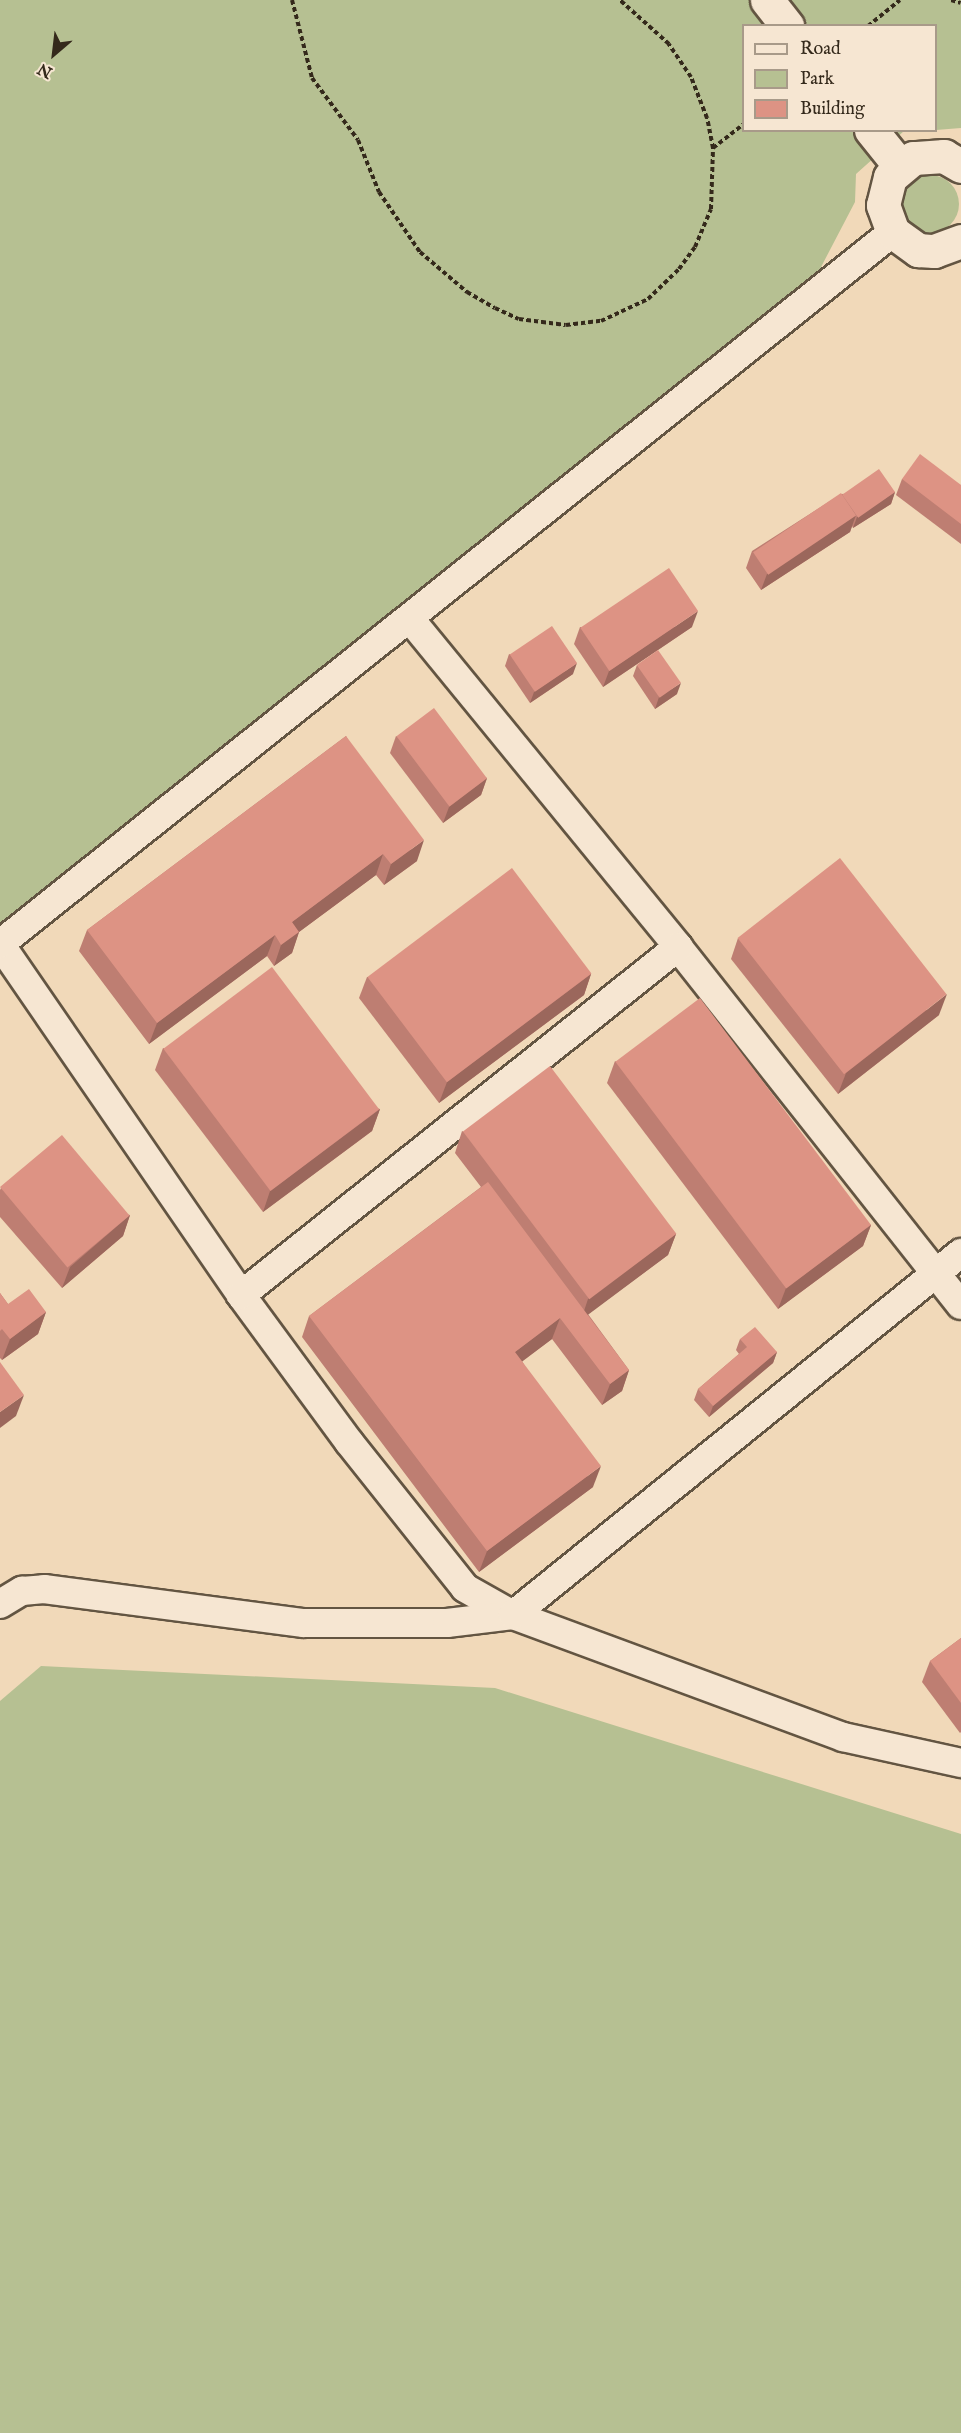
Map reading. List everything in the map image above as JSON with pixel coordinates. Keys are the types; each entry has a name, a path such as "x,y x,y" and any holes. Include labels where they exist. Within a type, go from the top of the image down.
{"street":[{"path":"767,0 785,24"},
{"path":"873,132 900,166"},
{"path":"961,166 944,156 928,155 900,166 884,191 883,205 893,232 918,249 941,250 961,241"},
{"path":"893,232 0,944 241,1295 349,1442 465,1588 513,1615 843,1737 961,1763"},
{"path":"410,619 678,946 961,1305"},
{"path":"241,1295 678,946"},
{"path":"0,1604 22,1591 44,1589 304,1623 447,1623 513,1615 961,1252"}],"path":[{"path":"292,0 312,78 358,140 379,192 394,217 441,273 467,292 519,320 566,326 601,321 648,299 679,269 706,227 714,182 713,148 707,118 680,59 649,24 620,0"},
{"path":"870,24 900,0"},
{"path":"951,0 961,3"},
{"path":"713,148 742,126"}],"green space":[{"path":"0,0 961,0 961,128 937,130 937,24 742,24 742,132 903,132 856,174 855,202 820,269 15,918 0,923"},
{"path":"930,175 941,177 954,188 959,204 957,215 946,228 930,233 919,231 906,220 901,204 903,193 914,180"},
{"path":"41,1666 495,1688 961,1834 961,2433 0,2433 0,1701"}],"building":[{"path":"920,454 961,485 961,524 902,479"},
{"path":"879,469 895,492 858,518 842,495"},
{"path":"841,493 856,515 768,575 753,552"},
{"path":"669,568 698,611 609,671 580,628"},
{"path":"552,626 577,663 535,692 510,655"},
{"path":"658,650 681,683 660,698 637,665"},
{"path":"434,708 487,778 449,807 396,736"},
{"path":"346,736 424,840 391,864 383,854 292,922 299,932 281,945 275,935 157,1023 87,930"},
{"path":"840,858 947,994 844,1074 738,938"},
{"path":"512,868 591,973 447,1082 367,977"},
{"path":"272,967 379,1109 271,1191 163,1049"},
{"path":"700,998 871,1225 786,1289 615,1062"},
{"path":"550,1066 676,1234 589,1299 463,1132"},
{"path":"62,1135 129,1215 67,1268 0,1187"},
{"path":"488,1182 629,1370 610,1384 560,1318 515,1352 601,1466 487,1551 309,1316"},
{"path":"29,1289 46,1312 10,1339 2,1329 0,1331 0,1293 8,1304"},
{"path":"755,1327 777,1352 713,1406 698,1389 747,1347 740,1339"},
{"path":"0,1362 24,1395 0,1412"},
{"path":"961,1638 961,1703 930,1661"}]}
